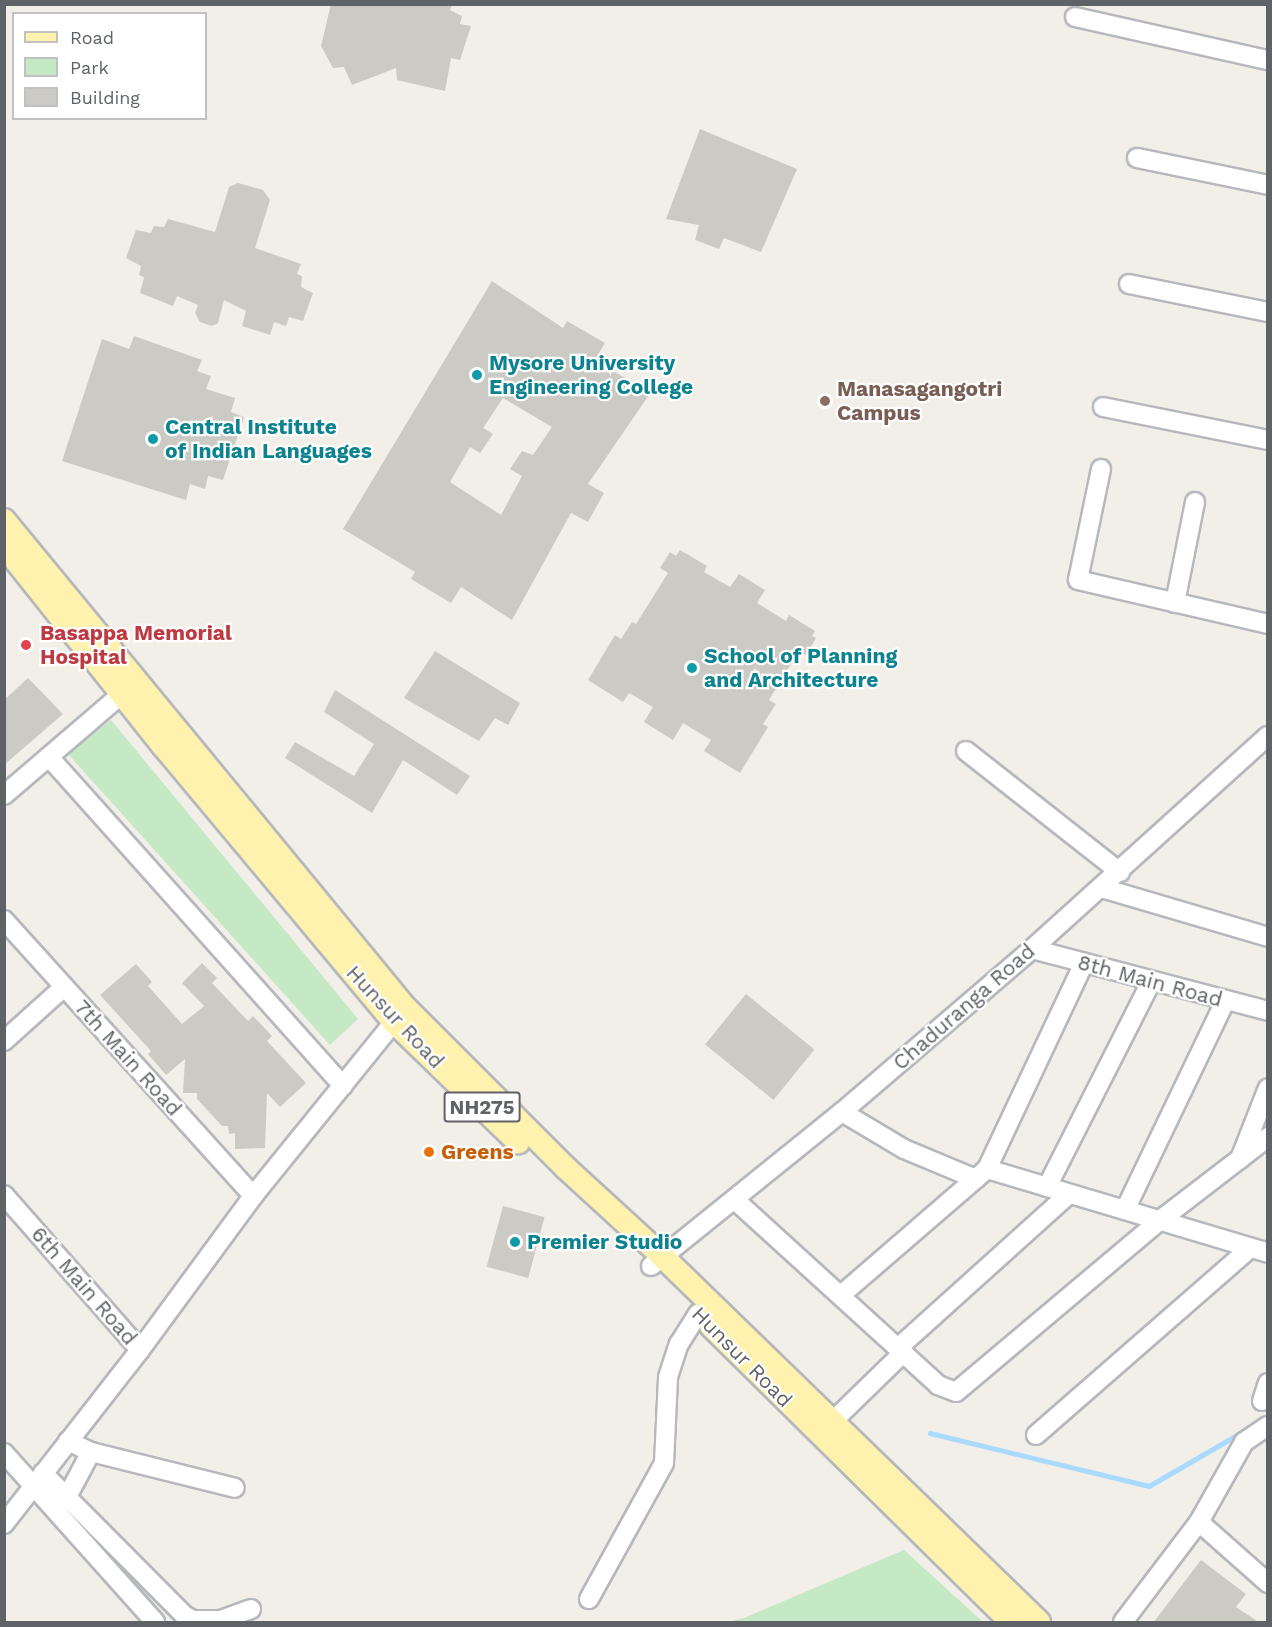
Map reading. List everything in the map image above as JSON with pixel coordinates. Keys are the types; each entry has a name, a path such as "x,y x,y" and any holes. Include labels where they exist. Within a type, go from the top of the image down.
{"main road":[{"path":"4,520 129,688 404,1006 657,1261 832,1422 1039,1623"},
{"name":"Hunsur Road","path":"4,546 129,688 394,1022 657,1261 698,1313 1011,1623"}],"street":[{"path":"1075,17 1268,60"},
{"path":"1137,158 1268,185"},
{"path":"1129,284 1268,312"},
{"path":"1103,407 1268,440"},
{"path":"1101,469 1078,580 1268,624"},
{"path":"1175,603 1195,502"},
{"path":"4,795 129,688"},
{"name":"Chaduranga Road","path":"657,1261 842,1112 1032,949 1268,736"},
{"path":"966,750 1120,872"},
{"path":"49,757 343,1086"},
{"path":"1102,888 1268,937"},
{"name":"7th Main Road","path":"4,920 253,1196"},
{"name":"8th Main Road","path":"1032,949 1268,1011"},
{"path":"841,1295 981,1174 1084,963"},
{"path":"1047,1187 1151,982"},
{"path":"4,1041 64,987"},
{"path":"1125,1210 1225,1000"},
{"path":"4,1524 140,1350 253,1196 394,1022"},
{"path":"1240,1160 1268,1088"},
{"path":"842,1112 904,1149 981,1174 1047,1187 1259,1250"},
{"path":"735,1200 947,1390 956,1392 965,1387 1160,1221 1268,1137"},
{"path":"832,1422 902,1350 1069,1194"},
{"name":"6th Main Road","path":"4,1195 140,1350"},
{"path":"1036,1435 1259,1250"},
{"path":"589,1599 664,1463 668,1377 679,1344 698,1313"},
{"path":"1262,1401 1268,1383"},
{"path":"1123,1623 1199,1522 1244,1442 1268,1426"},
{"path":"68,1441 91,1452 235,1488"},
{"path":"68,1495 91,1452"},
{"path":"4,1453 38,1479 68,1495 184,1615 193,1620 221,1620 251,1609"},
{"path":"38,1479 155,1623"},
{"path":"1199,1522 1268,1583"}],"green space":[{"path":"111,720 358,1019 330,1045 68,754"},
{"path":"904,1550 983,1622 728,1622 744,1618"}],"building":[{"path":"331,4 452,4 450,10 462,16 460,24 471,26 460,60 451,58 445,91 397,80 396,68 352,85 344,67 333,68 321,46"},
{"path":"700,129 797,169 761,252 724,238 719,249 695,240 699,225 666,219"},
{"path":"238,183 263,190 270,200 255,248 301,264 297,274 302,276 301,287 313,293 303,321 289,317 286,326 274,322 270,335 242,326 246,311 224,300 218,323 212,326 200,322 195,313 198,305 177,296 173,306 140,293 144,277 139,275 141,266 126,258 136,230 151,233 154,226 164,227 168,219 215,232 229,187"},
{"path":"492,281 563,328 567,321 605,343 594,361 651,392 588,484 604,493 588,522 571,513 512,620 461,587 451,603 411,579 415,572 343,529","holes":["503,398 552,427 533,455 522,451 510,469 522,476 501,515 450,482 470,447 480,453 493,434 483,428"]},
{"name":"Central Institute of Indian Languages","path":"134,336 202,360 197,371 211,376 206,389 235,398 231,412 244,417 223,480 208,476 205,489 190,484 186,500 62,461 102,339 129,349"},
{"name":"School of Planning and Architecture","path":"680,550 707,566 704,572 730,587 739,574 765,590 757,603 786,621 789,615 815,631 812,636 816,638 806,655 799,651 769,700 776,704 763,724 768,727 740,773 704,751 711,740 683,723 673,740 644,722 653,707 629,693 623,702 588,680 615,635 621,639 632,622 636,624 668,573 660,568 670,552 676,556"},
{"path":"435,651 520,703 508,725 495,718 479,741 404,698"},
{"path":"28,678 63,714 4,765 4,700"},
{"path":"335,690 470,776 457,795 403,760 372,813 285,758 295,742 354,776 374,744 324,712"},
{"path":"202,963 217,978 212,983 248,1021 253,1016 272,1036 267,1041 306,1083 280,1107 267,1093 265,1148 235,1149 235,1133 229,1134 228,1126 222,1126 197,1099 197,1093 183,1093 185,1059 166,1075 148,1054 151,1051 100,995 136,964 152,982 148,986 182,1024 204,1006 182,983"},
{"path":"746,994 814,1049 773,1100 705,1045"},
{"name":"Premier Studio","path":"503,1206 545,1217 528,1278 487,1267"},
{"path":"1201,1560 1246,1594 1236,1607 1260,1623 1153,1623"}],"waterway":[{"path":"930,1433 1149,1486 1268,1417"}],"place":[{"name":"Mysore University Engineering College","path":"477,375"},
{"name":"Manasagangotri Campus","path":"825,401"},
{"name":"Central Institute of Indian Languages","path":"153,439"},
{"name":"Basappa Memorial Hospital","path":"26,645"},
{"name":"School of Planning and Architecture","path":"692,668"},
{"name":"Greens","path":"429,1152"},
{"name":"Premier Studio","path":"515,1242"}]}
